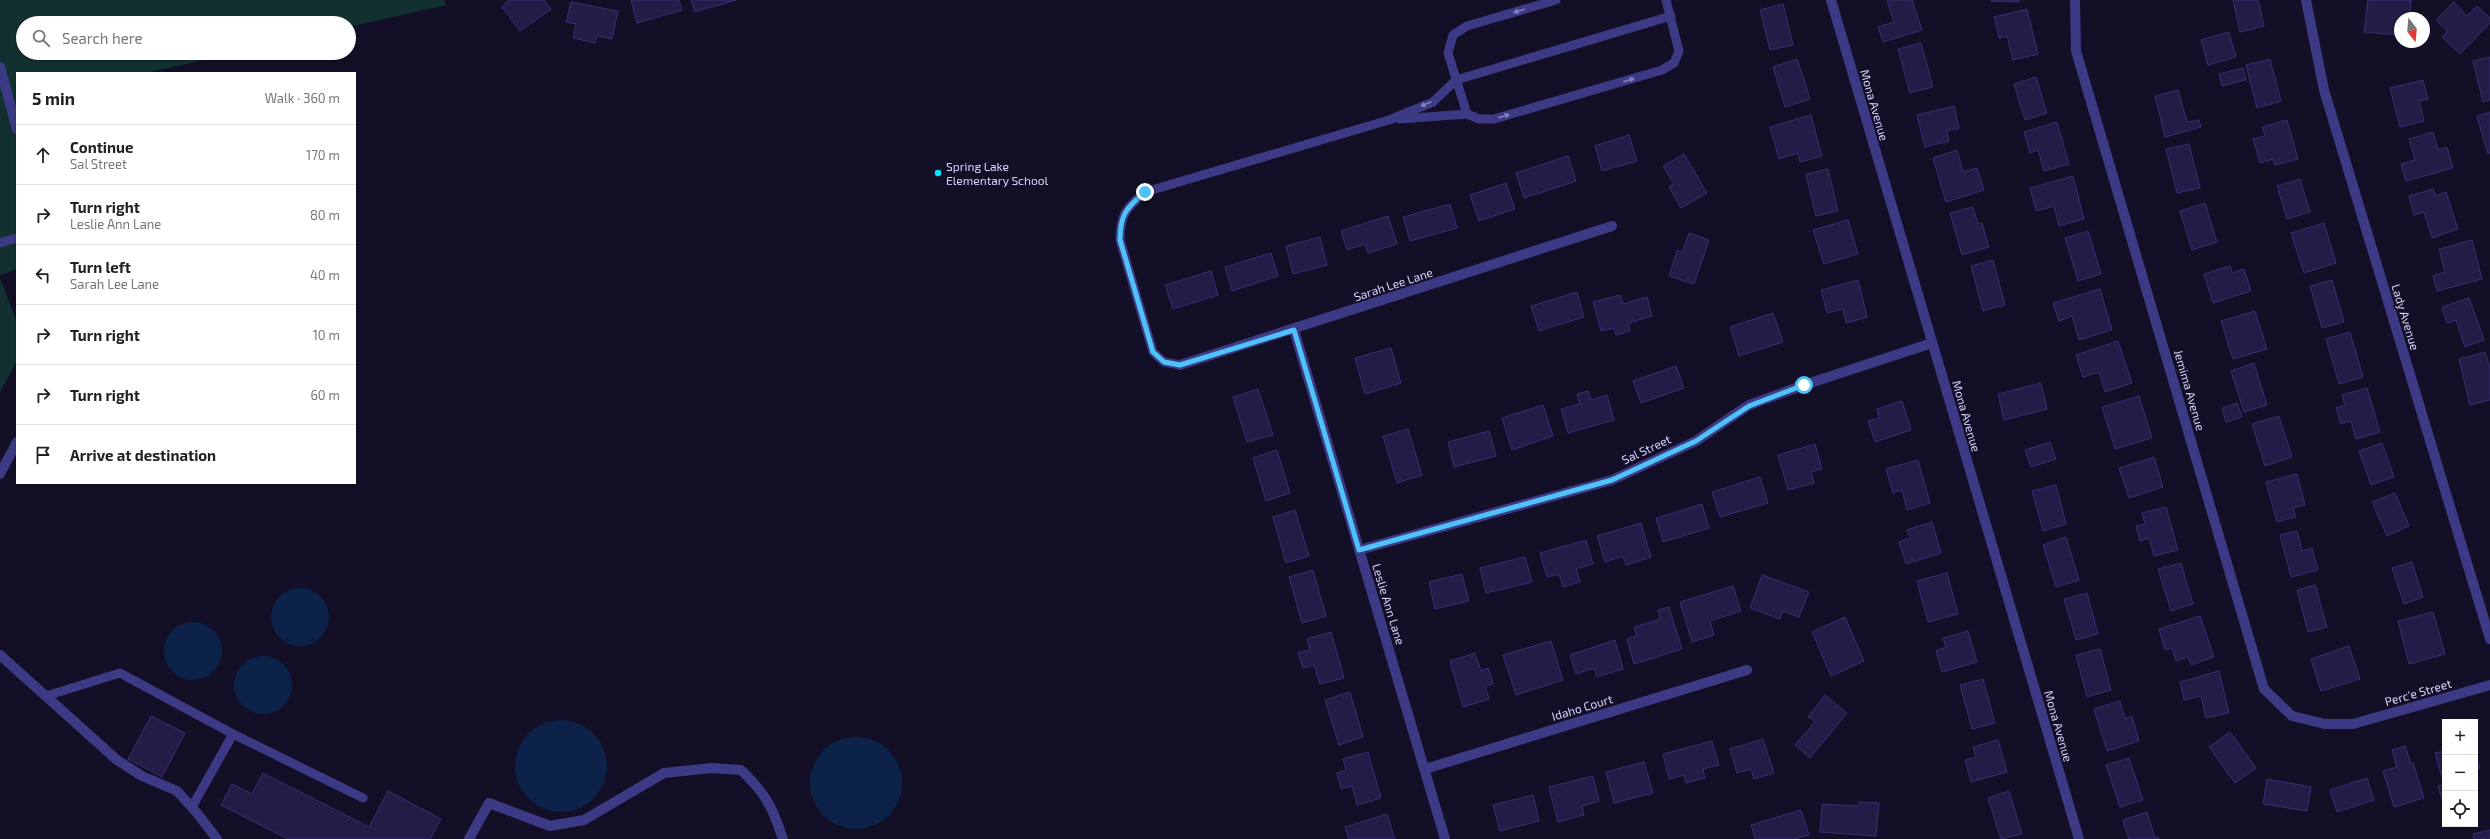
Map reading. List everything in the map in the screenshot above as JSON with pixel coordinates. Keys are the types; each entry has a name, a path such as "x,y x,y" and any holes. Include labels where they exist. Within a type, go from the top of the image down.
{"street":[{"name":"Mona Avenue","path":"1831,0 2079,839"},
{"name":"Jemima Avenue","path":"2075,0 2076,51 2264,689 2292,716 2325,724 2353,724"},
{"name":"Lady Avenue","path":"2306,0 2324,90 2490,639"},
{"path":"0,67 16,125"},
{"name":"Sarah Lee Lane","path":"1180,365 1294,330 1612,226"},
{"name":"Leslie Ann Lane","path":"1294,330 1445,839"},
{"name":"Sal Street","path":"1359,550 1612,480 1696,441 1749,406 1804,385 1932,343"},
{"path":"0,474 16,444"},
{"path":"0,654 117,760 142,776 177,791 192,807 217,839"},
{"name":"Idaho Court","path":"1425,770 1747,670"},
{"name":"Perc'e Street","path":"2353,724 2490,685"},
{"path":"469,839 488,802 550,826 584,820 664,773 712,768 741,770 763,791 776,818 783,839"}],"lane":[{"path":"1467,114 1448,53 1453,35 1467,26 1556,0"},
{"path":"1389,120 1467,114 1479,119 1494,119 1662,70 1674,63 1679,51 1666,0"},
{"path":"1180,365 1164,362 1153,352 1120,240 1120,222 1129,205 1145,192 1389,120 1433,102 1456,80 1671,16"},
{"path":"0,243 16,238"},
{"path":"46,696 120,673 233,734 363,798"},
{"path":"192,807 233,734"}],"green space":[{"path":"0,0 444,0 446,5 356,25 356,16 16,16 16,60 204,60 151,72 16,72 16,269 0,275"},
{"path":"0,278 16,319 16,363 0,392"}],"water":[{"path":"300,588 316,593 324,601 329,617 324,633 316,641 300,646 284,641 276,633 271,617 276,601 284,593"},
{"path":"193,622 209,627 217,635 222,651 217,667 209,675 193,680 177,675 169,667 164,651 169,635 177,627"},
{"path":"263,656 279,661 287,669 292,685 287,701 279,709 263,714 247,709 239,701 234,685 239,669 247,661"},
{"path":"561,720 578,724 593,734 603,749 607,766 603,783 593,798 578,808 561,812 544,808 529,798 519,783 515,766 519,749 529,734 544,724"},
{"path":"856,737 873,741 888,751 898,766 902,783 898,800 888,815 873,825 856,829 839,825 824,815 814,800 810,783 814,766 824,751 839,741"}],"building":[{"path":"509,0 544,0 551,9 520,31 502,7"},
{"path":"631,0 679,0 682,10 637,23"},
{"path":"691,0 736,0 695,12"},
{"path":"1887,0 1912,0 1922,30 1883,42 1878,27 1894,22"},
{"path":"2019,0 2019,2 1991,1"},
{"path":"2233,0 2258,0 2264,26 2240,32"},
{"path":"2368,0 2411,0 2410,12 2394,12 2394,34 2364,32"},
{"path":"571,2 618,11 612,39 597,36 595,43 573,38 576,24 566,22"},
{"path":"2454,2 2467,16 2477,6 2490,18 2490,23 2460,54 2442,37 2448,31 2436,20"},
{"path":"1783,4 1793,45 1770,50 1760,10"},
{"path":"2027,9 2038,54 2013,60 2007,36 1999,38 1994,17"},
{"path":"2229,32 2236,57 2208,65 2201,40"},
{"path":"1921,43 1933,87 1910,93 1898,49"},
{"path":"2490,57 2490,100 2483,102 2473,61"},
{"path":"1797,59 1810,99 1785,107 1773,67"},
{"path":"2270,59 2281,101 2257,108 2246,65"},
{"path":"2243,68 2246,80 2222,86 2219,74"},
{"path":"2036,77 2047,113 2025,120 2014,84"},
{"path":"2423,80 2428,99 2419,101 2424,121 2400,127 2390,88"},
{"path":"2178,90 2187,122 2199,120 2201,127 2165,137 2155,96"},
{"path":"1954,106 1959,128 1947,131 1949,141 1925,147 1917,115"},
{"path":"2490,112 2490,153 2488,154 2477,116"},
{"path":"1811,115 1822,156 1800,162 1798,153 1779,159 1770,127"},
{"path":"2287,120 2298,159 2275,165 2273,159 2260,163 2253,139 2265,136 2262,127"},
{"path":"2057,122 2069,164 2044,171 2038,150 2030,153 2024,132"},
{"path":"2433,132 2438,150 2447,147 2453,168 2406,181 2401,164 2415,160 2409,139"},
{"path":"1629,135 1637,161 1602,171 1595,146"},
{"path":"2189,144 2200,188 2177,193 2166,149"},
{"path":"1957,150 1963,172 1977,168 1984,190 1946,202 1933,158"},
{"path":"1684,154 1707,193 1681,208 1669,187 1674,184 1663,166"},
{"path":"1568,156 1576,181 1524,198 1516,173"},
{"path":"1828,169 1838,211 1816,216 1806,174"},
{"path":"2073,176 2084,219 2059,226 2054,206 2036,211 2030,188"},
{"path":"2300,179 2310,212 2287,219 2277,186"},
{"path":"1506,183 1515,209 1479,221 1470,195"},
{"path":"2433,189 2436,196 2446,192 2458,229 2432,238 2424,212 2414,215 2409,196"},
{"path":"2205,203 2217,242 2192,250 2180,211"},
{"path":"1450,204 1457,228 1410,241 1403,217"},
{"path":"1973,207 1978,224 1982,223 1989,247 1962,255 1950,213"},
{"path":"1388,216 1397,244 1368,253 1365,244 1347,250 1341,231"},
{"path":"1848,220 1858,254 1824,264 1813,230"},
{"path":"2324,223 2336,263 2304,273 2291,233"},
{"path":"2088,231 2101,274 2078,281 2065,238"},
{"path":"1689,233 1709,240 1694,284 1669,276 1677,251 1683,252"},
{"path":"1320,237 1327,265 1293,274 1286,246"},
{"path":"2472,240 2482,279 2437,291 2433,276 2445,272 2439,249"},
{"path":"1271,253 1278,276 1232,291 1225,267"},
{"path":"1993,260 2005,305 1983,311 1971,266"},
{"path":"2230,266 2232,273 2244,269 2251,291 2213,303 2204,274"},
{"path":"1211,271 1218,295 1173,309 1165,285"},
{"path":"1858,280 1867,317 1846,323 1843,309 1827,313 1821,290"},
{"path":"2332,280 2344,322 2322,328 2310,286"},
{"path":"2100,289 2112,330 2079,340 2072,316 2059,321 2053,303"},
{"path":"1577,292 1584,317 1539,331 1531,306"},
{"path":"1620,295 1623,304 1647,297 1652,316 1628,323 1630,331 1616,335 1614,328 1601,331 1593,302"},
{"path":"2469,298 2484,340 2465,347 2456,320 2447,323 2442,307"},
{"path":"2255,311 2267,349 2233,359 2221,321"},
{"path":"1773,313 1783,342 1739,356 1730,327"},
{"path":"2350,332 2363,377 2339,384 2326,339"},
{"path":"2118,341 2132,383 2105,392 2099,372 2083,377 2076,355"},
{"path":"1391,348 1401,383 1365,394 1355,358"},
{"path":"2485,352 2490,369 2490,400 2470,405 2459,359"},
{"path":"2254,363 2267,405 2244,412 2231,371"},
{"path":"1676,366 1684,388 1641,403 1633,381"},
{"path":"2041,383 2047,409 2004,420 1998,394"},
{"path":"2367,388 2380,432 2356,439 2351,421 2341,424 2336,408 2345,405 2342,395"},
{"path":"1258,389 1273,435 1247,442 1233,397"},
{"path":"1588,391 1591,400 1607,395 1614,420 1568,433 1561,409 1580,404 1577,394"},
{"path":"2139,396 2152,438 2115,449 2102,407"},
{"path":"1902,401 1911,430 1875,442 1868,421 1879,418 1877,409"},
{"path":"2237,403 2242,417 2226,422 2222,408"},
{"path":"1543,405 1553,436 1512,450 1502,418"},
{"path":"2279,416 2292,457 2265,466 2252,424"},
{"path":"1408,429 1422,475 1397,483 1383,436"},
{"path":"1489,431 1496,456 1454,467 1448,442"},
{"path":"2050,442 2056,459 2031,467 2025,450"},
{"path":"2382,443 2394,477 2371,485 2359,451"},
{"path":"1815,444 1822,469 1811,472 1814,483 1788,490 1778,455"},
{"path":"1277,450 1290,493 1266,501 1253,458"},
{"path":"2154,457 2163,487 2129,498 2119,468"},
{"path":"1918,460 1930,503 1907,510 1902,490 1893,493 1886,469"},
{"path":"2297,474 2305,505 2293,508 2296,517 2277,522 2266,482"},
{"path":"1760,477 1768,503 1720,517 1712,492"},
{"path":"2056,485 2066,524 2043,531 2032,491"},
{"path":"2395,493 2409,526 2387,536 2372,502"},
{"path":"1702,504 1709,528 1663,542 1656,518"},
{"path":"2166,507 2178,550 2154,556 2149,538 2140,541 2136,526 2145,524 2142,513"},
{"path":"1295,510 1309,556 1286,563 1273,517"},
{"path":"1932,522 1941,553 1906,564 1899,542 1910,538 1907,530"},
{"path":"1641,523 1651,557 1626,565 1623,556 1605,562 1597,536"},
{"path":"2297,531 2302,551 2312,548 2318,570 2291,577 2280,535"},
{"path":"2066,537 2079,580 2056,587 2043,545"},
{"path":"1586,540 1593,564 1576,569 1580,582 1563,587 1559,574 1547,577 1540,553"},
{"path":"1525,557 1532,582 1486,593 1480,568"},
{"path":"2412,562 2423,597 2404,604 2392,568"},
{"path":"2181,563 2193,604 2171,611 2158,569"},
{"path":"1313,570 1326,616 1302,623 1289,577"},
{"path":"1947,573 1958,614 1928,622 1917,581"},
{"path":"1462,574 1469,601 1435,609 1429,582"},
{"path":"1762,575 1809,592 1799,617 1783,611 1780,619 1750,608"},
{"path":"2315,585 2327,627 2308,632 2297,590"},
{"path":"1733,586 1741,611 1710,621 1714,635 1692,642 1680,602"},
{"path":"2087,593 2098,634 2076,640 2064,599"},
{"path":"1669,607 1682,649 1634,664 1627,639 1637,636 1634,627 1660,619 1658,610"},
{"path":"2433,612 2445,654 2409,664 2398,621"},
{"path":"2200,616 2214,657 2191,665 2188,657 2176,661 2172,648 2165,650 2159,629"},
{"path":"1845,617 1864,661 1831,676 1812,632"},
{"path":"1968,631 1977,662 1942,672 1936,651 1946,647 1943,638"},
{"path":"1331,632 1344,678 1320,684 1314,665 1303,668 1298,653 1310,650 1307,639"},
{"path":"1615,640 1623,669 1597,677 1594,668 1576,674 1570,655"},
{"path":"1551,641 1563,680 1516,695 1503,655"},
{"path":"2349,646 2360,679 2321,691 2311,659"},
{"path":"2100,649 2111,690 2087,697 2076,655"},
{"path":"1475,653 1481,671 1488,668 1493,684 1485,686 1489,699 1463,707 1450,661"},
{"path":"2219,671 2229,713 2206,718 2201,696 2184,700 2180,682"},
{"path":"1983,679 1995,723 1972,729 1960,685"},
{"path":"1350,692 1363,737 1339,745 1325,700"},
{"path":"1825,695 1847,713 1810,758 1795,745 1815,722 1808,717"},
{"path":"2120,701 2125,719 2132,716 2139,741 2107,751 2094,709"},
{"path":"151,716 185,733 162,777 128,759"},
{"path":"2230,732 2256,768 2235,783 2209,747"},
{"path":"1763,739 1774,773 1754,779 1751,769 1737,773 1730,749"},
{"path":"1998,740 2007,772 1971,782 1965,760 1976,757 1973,747"},
{"path":"1712,741 1719,765 1703,769 1705,778 1686,783 1684,775 1669,779 1663,754"},
{"path":"2405,746 2411,764 2413,763 2424,798 2394,807 2383,771 2397,767 2392,750"},
{"path":"1368,752 1381,798 1357,805 1352,786 1341,789 1337,773 1346,770 1343,759"},
{"path":"2442,752 2442,778 2435,753"},
{"path":"2129,758 2143,800 2120,807 2106,765"},
{"path":"1644,762 1653,793 1614,803 1606,772"},
{"path":"263,773 369,827 388,791 441,819 430,839 288,839 221,805 232,784 252,794"},
{"path":"1593,776 1599,801 1582,806 1584,815 1558,822 1549,787"},
{"path":"2367,778 2374,800 2337,812 2330,790"},
{"path":"2267,779 2311,787 2307,811 2263,804"},
{"path":"2442,785 2442,800 2438,786"},
{"path":"2009,791 2022,834 2001,839 1988,798"},
{"path":"1533,795 1539,821 1500,831 1493,805"},
{"path":"1859,802 1879,803 1876,836 1820,832 1822,804 1859,806"},
{"path":"1801,810 1809,835 1794,839 1755,839 1751,825"},
{"path":"2147,812 2155,838 2159,837 2159,839 2129,839 2123,820"},
{"path":"1387,814 1395,839 1349,839 1345,827"},
{"path":"2490,830 2490,839 2474,839 2473,834"}],"place":[{"name":"Spring Lake Elementary School","path":"938,173"}],"route":[{"path":"1145,192 1129,205 1120,222 1120,240 1153,352 1164,362 1180,365 1294,330 1359,550 1612,480 1696,441 1749,406 1804,385"}]}
